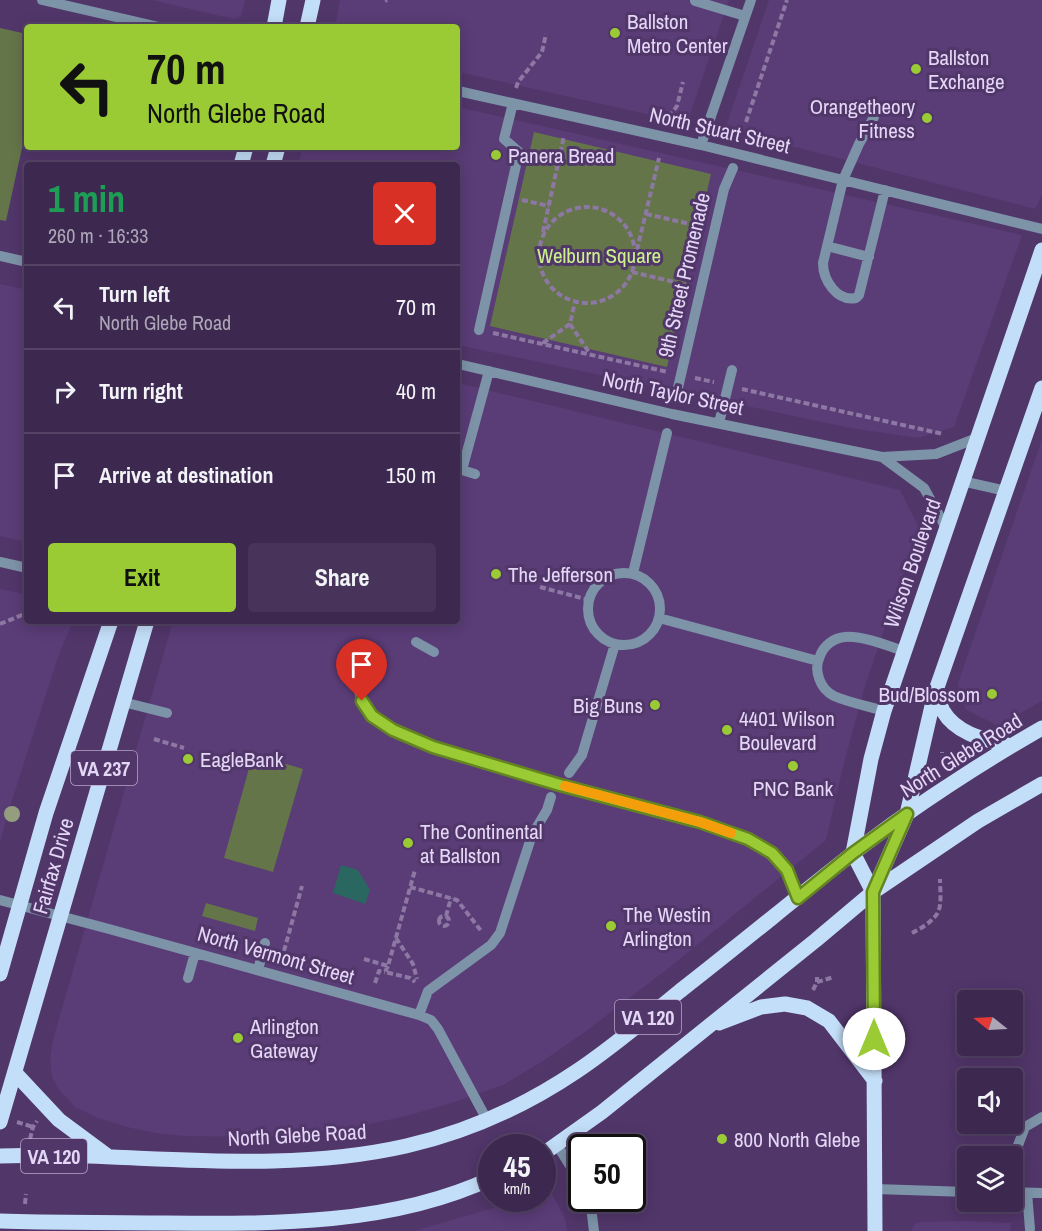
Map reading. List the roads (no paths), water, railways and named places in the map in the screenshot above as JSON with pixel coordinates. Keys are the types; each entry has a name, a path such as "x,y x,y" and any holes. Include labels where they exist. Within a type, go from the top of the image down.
{"main road":[{"path":"275,24 279,0"},
{"path":"308,24 313,0"},
{"name":"Wilson Boulevard","path":"853,853 884,711 1042,250"},
{"path":"875,1231 873,892 907,814 935,693 1042,388"},
{"name":"Fairfax Drive","path":"0,975 56,782 110,624"},
{"name":"Fairfax Drive","path":"0,1122 146,624"},
{"path":"935,693 944,712 962,730 979,738 1011,746"},
{"name":"North Glebe Road","path":"0,1156 109,1156 208,1161 334,1158 406,1146 459,1131 487,1120 528,1100 579,1070 853,853 991,757 1042,728"},
{"name":"VA 120","path":"557,1144 602,1112 873,892 978,821 1042,784"},
{"path":"853,853 873,892"},
{"path":"705,1028 761,1007 784,1004 807,1008 829,1021 875,1081"},
{"path":"15,1073 59,1120 109,1156"},
{"path":"0,1221 297,1227 435,1200 478,1185"}],"street":[{"path":"42,0 89,5 149,24"},
{"path":"701,145 751,0"},
{"path":"695,1 745,16"},
{"name":"North Stuart Street","path":"460,91 701,145 1042,229"},
{"path":"479,330 519,152 504,139 513,103"},
{"path":"874,117 843,180 823,263 823,272 836,294 844,298 851,299 859,295 885,190"},
{"name":"9th Street Promenade","path":"677,392 724,189 733,168"},
{"path":"827,246 869,257"},
{"path":"0,256 24,261"},
{"name":"North Taylor Street","path":"460,364 672,414 882,457 936,454 977,438"},
{"path":"719,423 732,370"},
{"path":"475,474 462,470 489,371"},
{"path":"633,573 667,433"},
{"name":"North Taylor Street","path":"882,457 924,488 946,528"},
{"path":"962,481 1005,491"},
{"path":"0,562 24,567"},
{"path":"621,572 633,573 645,578 654,587 659,598 659,618 653,631 645,638 636,643 615,644 597,633 588,613 588,600 592,591 610,575 621,572"},
{"path":"659,618 818,661"},
{"path":"884,711 833,695 826,690 820,682 817,670 818,661 825,647 832,641 848,636 904,651"},
{"path":"416,642 434,652"},
{"path":"569,773 582,755 615,644"},
{"path":"356,682 362,701 372,716 393,730 433,747 560,785 700,822 748,839 772,853 787,870 798,898"},
{"path":"123,702 167,713"},
{"path":"418,1015 428,991 491,945 501,933 532,835 548,810 551,797"},
{"name":"North Vermont Street","path":"0,900 431,1020 487,1120"},
{"path":"258,970 265,943"},
{"path":"188,978 195,953"},
{"path":"1018,1146 1025,1127 1042,1117"},
{"path":"557,1144 568,1162"},
{"path":"875,1189 957,1192"},
{"path":"1023,1193 1042,1193"},
{"path":"1027,1193 1030,1229"},
{"path":"592,1212 594,1231"}],"place":[{"name":"Ballston Metro Center","path":"615,33"},
{"name":"Ballston Exchange","path":"916,69"},
{"name":"Orangetheory Fitness","path":"927,118"},
{"name":"Panera Bread","path":"496,155"},
{"name":"The Jefferson","path":"496,574"},
{"name":"Bud/Blossom","path":"992,694"},
{"name":"Big Buns","path":"655,705"},
{"name":"4401 Wilson Boulevard","path":"727,730"},
{"name":"EagleBank","path":"188,759"},
{"name":"PNC Bank","path":"793,766"},
{"name":"The Continental at Ballston","path":"408,843"},
{"name":"The Westin Arlington","path":"611,926"},
{"name":"Arlington Gateway","path":"238,1038"},
{"name":"800 North Glebe","path":"722,1139"}],"park label":[{"name":"Welburn Square","path":"599,255"}]}
